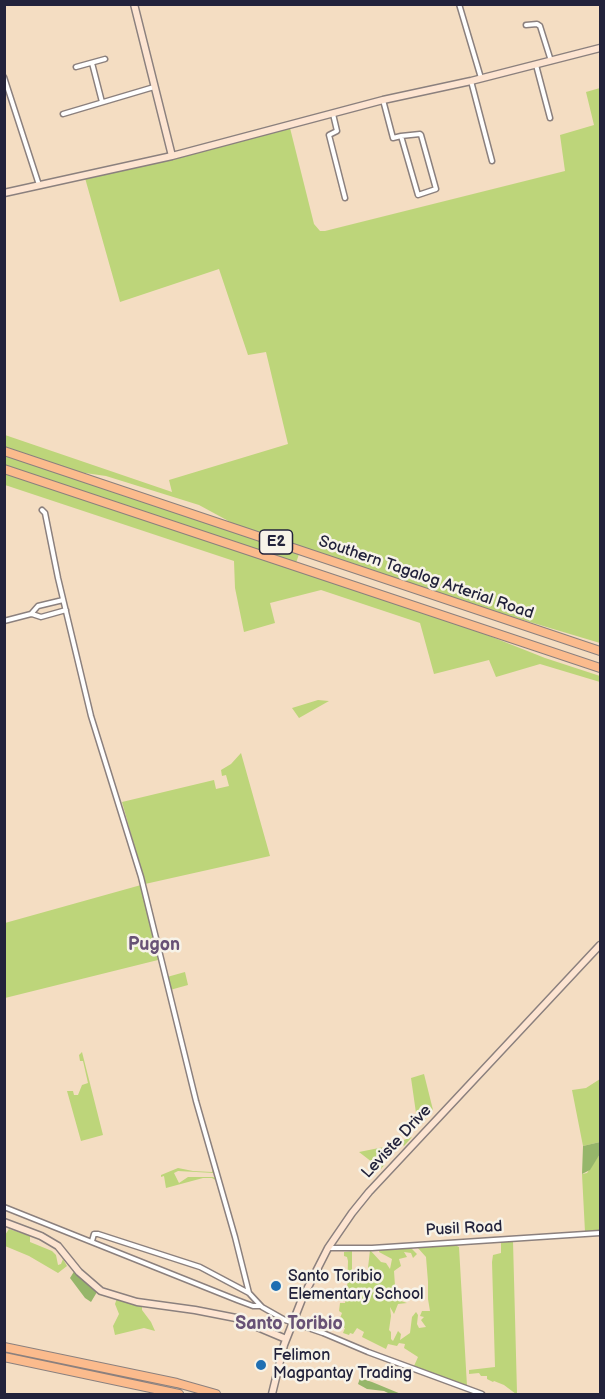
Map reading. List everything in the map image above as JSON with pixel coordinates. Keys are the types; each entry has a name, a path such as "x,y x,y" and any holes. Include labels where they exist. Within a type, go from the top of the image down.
{"highway":[{"name":"Southern Tagalog Arterial Road","path":"4,451 599,650"},
{"name":"Southern Tagalog Arterial Road","path":"4,469 600,670"},
{"path":"4,1347 186,1386 216,1395"},
{"path":"48,1366 50,1356"},
{"path":"4,1357 179,1395"}],"street":[{"path":"134,4 171,156"},
{"path":"459,4 481,78"},
{"path":"526,25 540,26 551,61"},
{"path":"4,193 171,156 383,100 471,81 600,48"},
{"path":"76,67 105,58"},
{"path":"92,63 102,102"},
{"path":"536,65 550,118"},
{"path":"4,77 39,185"},
{"path":"471,81 492,161"},
{"path":"63,114 155,87"},
{"path":"383,100 392,137 401,136 421,134 436,189 418,195 401,136"},
{"path":"333,114 337,131 329,135 345,198"},
{"path":"42,510 45,513 63,600 100,748 141,877 194,1093 249,1293"},
{"path":"31,614 38,606 63,600"},
{"path":"4,621 31,614 41,617 66,610"},
{"name":"Leviste Drive","path":"272,1395 292,1323 328,1248 369,1192 600,945"},
{"path":"4,1207 255,1307 260,1306"},
{"path":"4,1222 41,1236 58,1246 79,1272 101,1292 137,1302 236,1318 286,1339"},
{"name":"Pusil Road","path":"328,1248 337,1250 600,1233"},
{"path":"92,1241 94,1234 98,1234 200,1267 249,1293 260,1306 292,1323 482,1395"}],"green space":[{"path":"600,88 600,643 503,614 234,524 199,505 106,476 78,472 5,447 5,435 172,492 169,480 288,444 266,352 248,355 219,269 120,302 85,178 290,128 314,224 320,231 325,231 565,171 560,135 594,125 586,92"},
{"path":"5,454 299,554 296,563 5,465"},
{"path":"5,473 472,629 545,658 600,676 600,682 540,664 496,677 489,660 434,674 420,623 321,590 270,603 275,623 244,632 235,588 234,561 5,485"},
{"path":"318,700 329,701 299,718 292,708"},
{"path":"241,753 270,856 145,884 122,802 214,780 216,789 229,786 226,775 222,776 221,770 231,764"},
{"path":"141,885 158,960 5,998 5,923"},
{"path":"185,972 188,985 170,990 167,977"},
{"path":"82,1052 103,1135 81,1141 67,1091 73,1091 74,1095 78,1095 82,1085 88,1083 83,1061 80,1061 79,1055"},
{"path":"424,1074 433,1110 418,1127 411,1078"},
{"path":"600,1079 600,1142 583,1146 572,1090 586,1088"},
{"path":"412,1137 404,1146 400,1142 388,1156 385,1154 381,1156 379,1161 385,1164 381,1169 359,1152 394,1145 401,1141"},
{"path":"600,1142 600,1154 590,1170 582,1174 583,1146"},
{"path":"600,1154 600,1231 585,1232 582,1174 587,1173"},
{"path":"178,1168 193,1171 212,1172 213,1170 214,1173 178,1171 174,1173 179,1183 188,1177 213,1177 217,1181 212,1178 203,1178 166,1188 164,1176 161,1177 161,1175"},
{"path":"9,1229 30,1236 30,1242 56,1255 58,1265 63,1259 67,1266 58,1273 29,1256 5,1246 5,1235"},
{"path":"501,1241 513,1241 517,1393 522,1394 516,1394 504,1385 487,1379 487,1376 481,1376 479,1373 469,1374 469,1370 495,1367 492,1262 493,1255 501,1253"},
{"path":"453,1244 459,1247 467,1386 414,1366 418,1357 404,1348 405,1344 399,1343 397,1346 388,1344 386,1349 362,1337 364,1332 357,1328 353,1334 349,1335 343,1333 345,1328 337,1326 342,1313 339,1311 340,1303 345,1303 347,1293 348,1261 344,1252 352,1251 352,1276 367,1277 370,1250 390,1269 392,1259 379,1252 379,1249 408,1247 417,1254 413,1258 411,1253 404,1252 407,1257 399,1259 401,1266 394,1271 395,1286 390,1297 407,1303 398,1304 394,1314 390,1307 389,1330 393,1341 398,1331 401,1334 400,1340 410,1333 412,1317 416,1312 419,1328 426,1327 421,1320 424,1317 420,1316 422,1311 430,1311 426,1257 417,1247"},
{"path":"75,1270 97,1292 91,1302 85,1298 70,1278"},
{"path":"117,1298 142,1305 142,1310 155,1331 144,1328 115,1335 113,1326 119,1314 115,1304"},
{"path":"360,1378 401,1394 367,1389 358,1384"}],"place":[{"name":"Santo Toribio Elementary School","path":"276,1286"},
{"name":"Felimon Magpantay Trading","path":"261,1365"}],"district":[{"name":"Pugon","path":"154,945"},
{"name":"Santo Toribio","path":"289,1324"}]}
